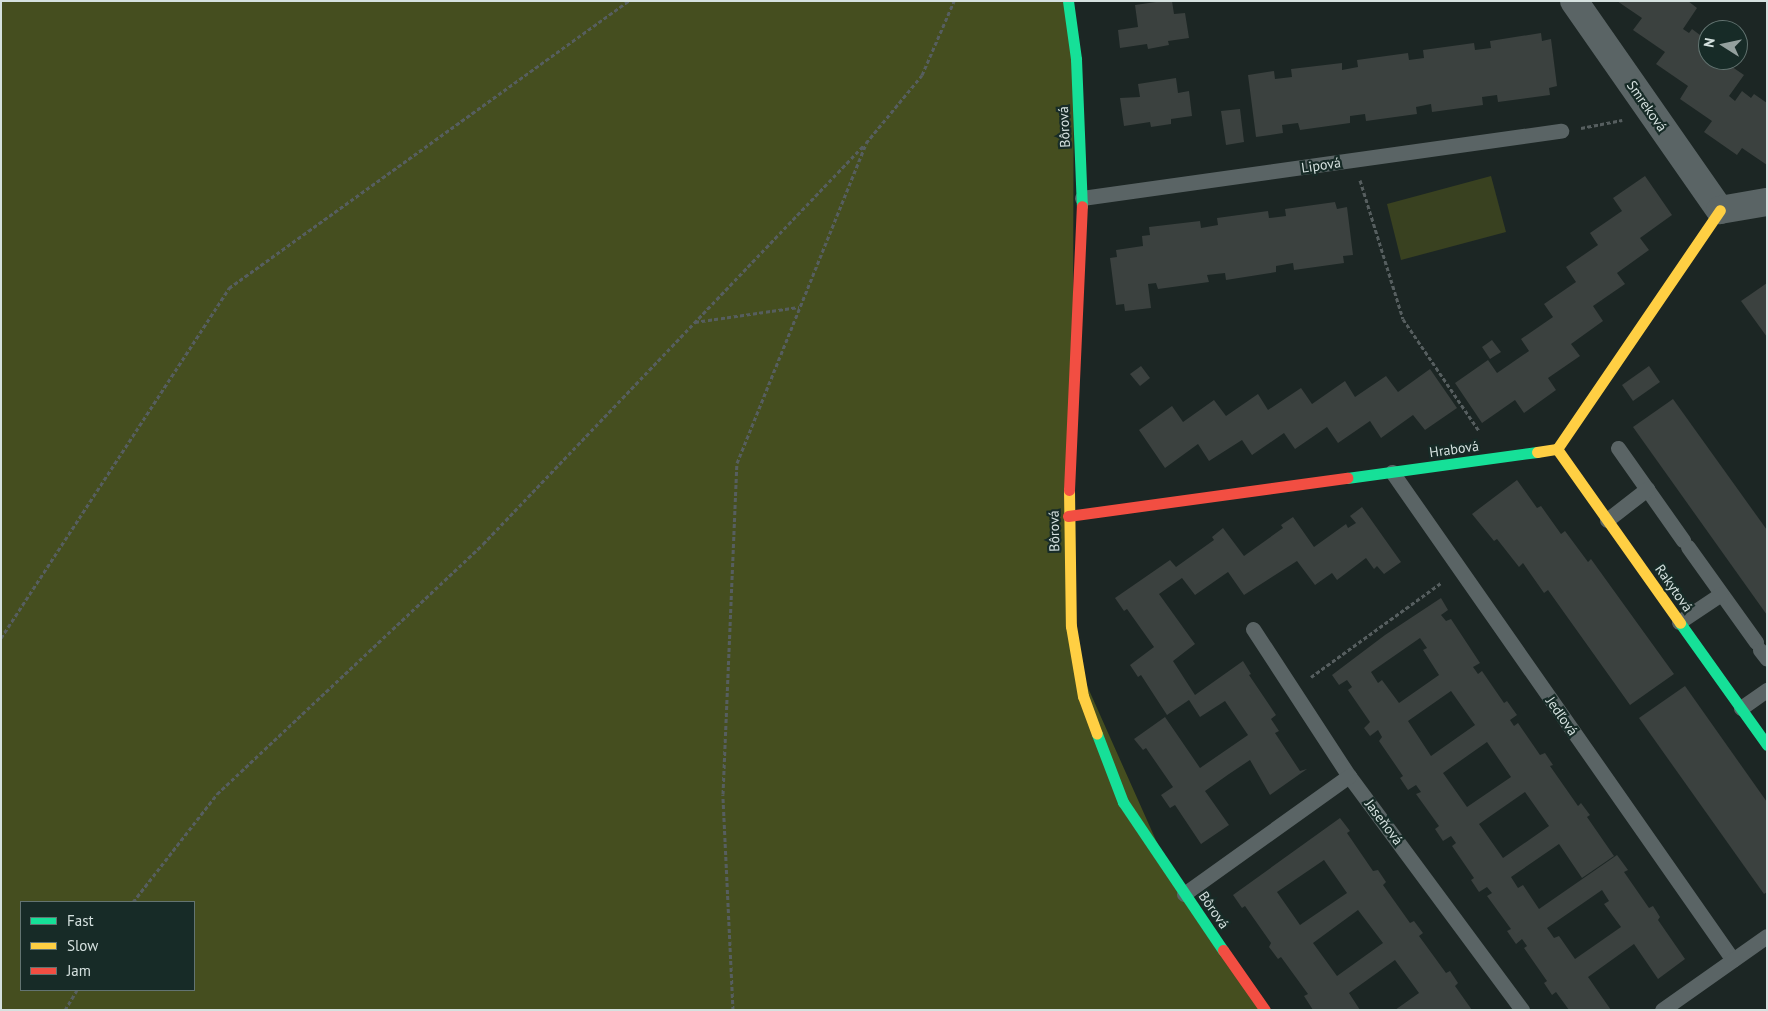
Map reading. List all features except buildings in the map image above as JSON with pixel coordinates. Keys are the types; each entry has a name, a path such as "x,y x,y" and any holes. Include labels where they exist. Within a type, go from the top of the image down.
{"street":[{"name":"Bôrová","path":"1068,1 1076,59 1082,198 1068,516 1071,626 1084,696 1123,802 1265,1010"},
{"name":"Smreková","path":"1574,1 1720,210"},
{"path":"1557,449 1720,210 1767,202"},
{"name":"Hrabová","path":"1068,516 1557,449"},
{"name":"Rakytová","path":"1557,449 1767,745"}],"lane":[{"name":"Lipová","path":"1082,198 1561,132"},
{"path":"1618,448 1761,650"},
{"name":"Jedľová","path":"1392,472 1733,960"},
{"path":"1608,520 1648,489"},
{"path":"1680,622 1722,594"},
{"name":"Jaseňová","path":"1253,630 1349,776 1522,1010"},
{"path":"1741,708 1767,690"},
{"path":"1184,894 1349,776"},
{"path":"1662,1010 1767,936"}],"path":[{"path":"1,638 229,288 629,1"},
{"path":"134,901 217,794 483,544 866,143 922,75 954,1"},
{"path":"1561,132 1653,114"},
{"path":"733,1010 723,794 737,463 866,143"},
{"path":"1354,160 1403,319 1496,458"},
{"path":"694,322 799,307"},
{"path":"1293,690 1460,570"},
{"path":"65,1010 76,991"}],"green space":[{"path":"1,1 1074,1 1072,652 1163,856 1270,1010 1,1010"},
{"path":"1491,176 1506,232 1401,260 1387,204"}],"traffic: fast":[{"path":"1068,1 1076,59 1082,206"},
{"path":"1347,478 1537,452"},
{"path":"1680,623 1767,745"},
{"path":"1097,734 1123,802 1223,950"}],"traffic: slow":[{"path":"1537,452 1557,449 1720,210"},
{"path":"1557,449 1680,623"},
{"path":"1069,490 1071,626 1083,696 1097,734"}],"traffic: jam":[{"path":"1069,490 1082,206"},
{"path":"1068,516 1347,478"},
{"path":"1223,950 1265,1010"}]}
